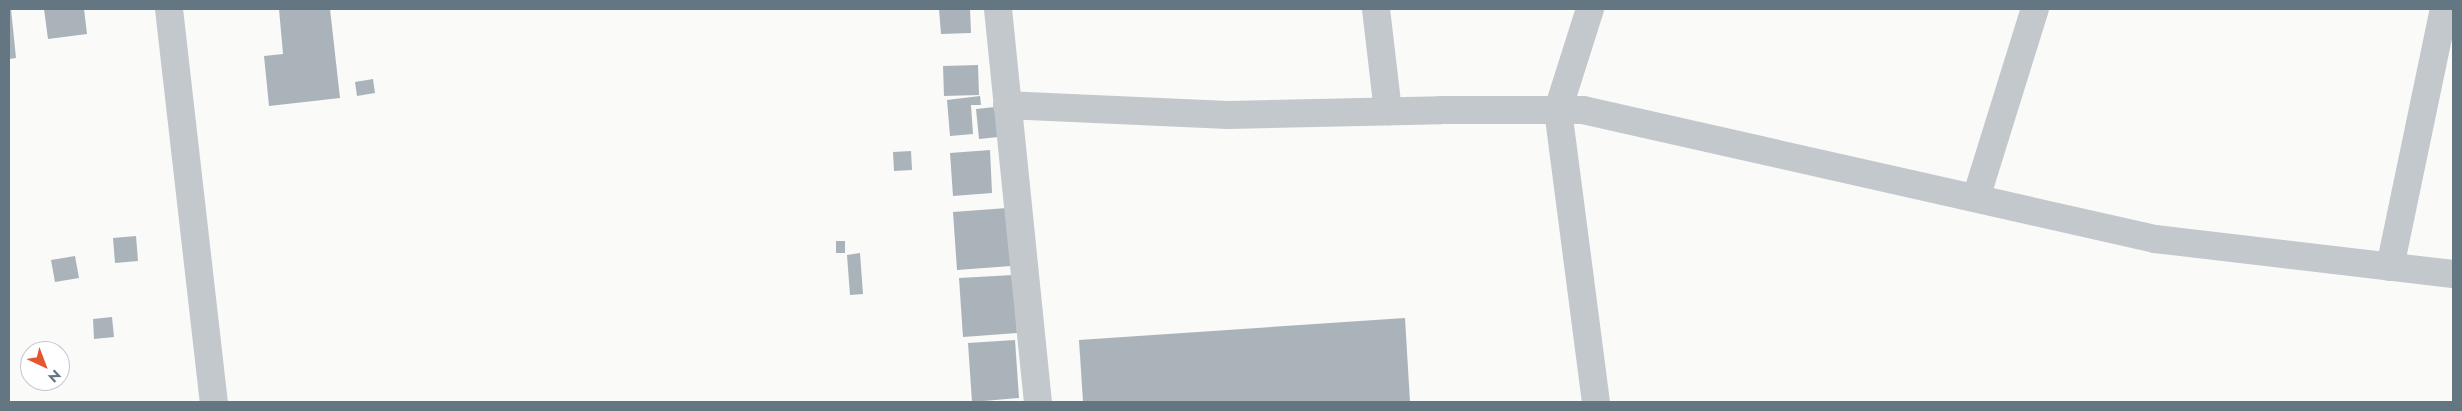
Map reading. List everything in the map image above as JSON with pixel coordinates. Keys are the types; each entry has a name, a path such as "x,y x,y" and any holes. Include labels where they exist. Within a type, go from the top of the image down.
{"street":[{"path":"169,9 214,402"},
{"path":"998,9 1038,402"},
{"path":"1376,9 1388,111"},
{"path":"1590,9 1558,110 1596,402"},
{"path":"1976,198 2035,9"},
{"path":"2390,267 2444,9"},
{"path":"1007,105 1228,115 1388,111 1583,110 2155,238 2453,274"}],"building":[{"path":"9,9 11,9 16,58 9,59"},
{"path":"44,9 84,9 87,34 48,39"},
{"path":"279,9 330,9 340,98 269,106 264,56 283,54"},
{"path":"939,9 970,9 971,33 941,34"},
{"path":"978,65 979,95 944,96 943,66"},
{"path":"373,79 375,93 357,96 355,82"},
{"path":"980,96 981,105 971,105 973,134 950,136 947,100"},
{"path":"995,107 998,137 979,139 976,109"},
{"path":"990,150 992,193 953,196 950,153"},
{"path":"911,151 912,170 894,171 893,152"},
{"path":"1007,208 1011,266 957,270 953,212"},
{"path":"136,236 138,261 115,263 113,238"},
{"path":"836,241 845,241 845,253 836,253"},
{"path":"860,253 863,294 850,295 847,255"},
{"path":"75,256 79,278 55,282 51,260"},
{"path":"1013,275 1017,333 963,337 959,278"},
{"path":"112,317 114,337 94,339 93,319"},
{"path":"1405,318 1410,402 1083,402 1079,340"},
{"path":"1015,340 1019,398 972,402 968,343"}]}
